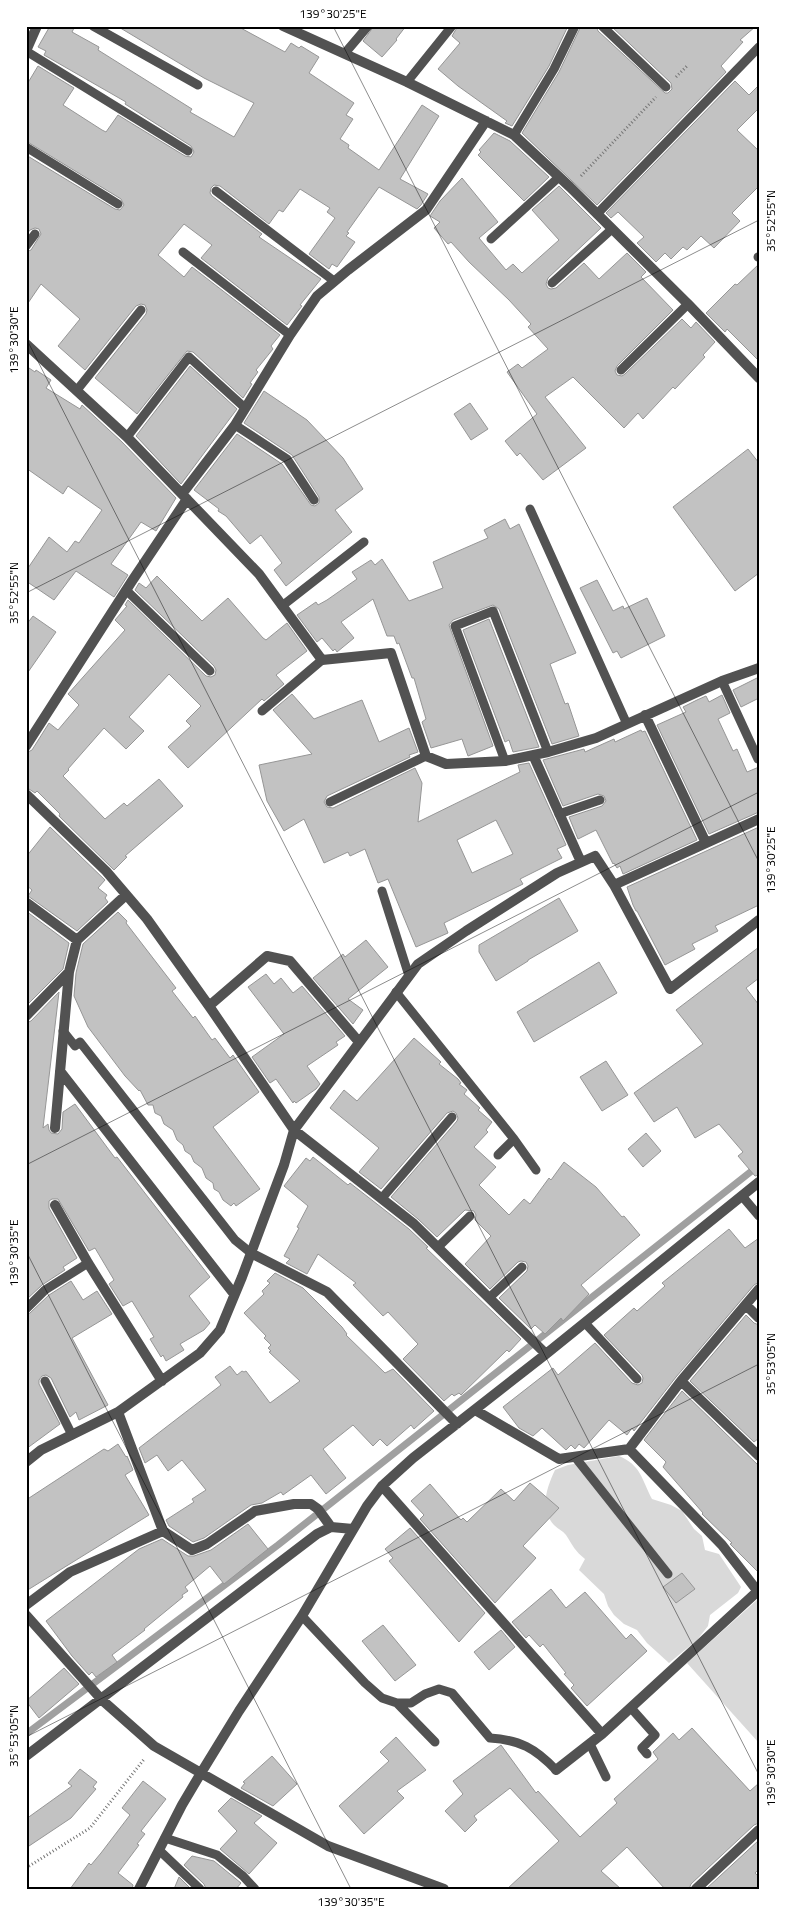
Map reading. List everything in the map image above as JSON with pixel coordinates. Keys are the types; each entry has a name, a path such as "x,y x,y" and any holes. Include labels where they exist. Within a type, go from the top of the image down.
{"street":[{"path":"26,51 37,26"},
{"path":"283,26 407,82 514,135 570,187 688,304 759,378"},
{"path":"26,746 184,497 235,424 290,335 318,296 334,281 426,210 486,121"},
{"path":"26,344 127,437 259,574 322,660 391,653 426,756 446,764 505,761 548,752 596,738 626,722 722,681 759,668"},
{"path":"645,715 706,843"},
{"path":"533,755 581,862"},
{"path":"26,794 106,871 147,919 294,1130 414,1224 546,1354"},
{"path":"614,885 759,819"},
{"path":"26,1462 41,1450 118,1412 200,1353 220,1330 284,1165 294,1130 418,964 557,873 595,856 614,885 670,989 759,920"},
{"path":"55,1128 69,972 77,940 126,895"},
{"path":"27,903 77,940"},
{"path":"209,1006 267,956 290,961 359,1042"},
{"path":"26,1016 69,972"},
{"path":"60,1071 234,1294"},
{"path":"139,1889 201,1774 239,1711 302,1616 353,1529 382,1486 413,1458 585,1323 759,1182"},
{"path":"54,1205 88,1264 162,1381"},
{"path":"251,1253 327,1292 457,1424"},
{"path":"475,1410 559,1459 629,1449 681,1381 759,1289"},
{"path":"746,1305 759,1318"},
{"path":"681,1381 759,1456"},
{"path":"118,1412 163,1531 192,1550 207,1544 255,1511 294,1504 311,1504 318,1509 331,1527"},
{"path":"556,1770 602,1734 758,1591 722,1544 629,1449"},
{"path":"382,1486 602,1734"},
{"path":"26,1756 102,1700 317,1534 331,1527 353,1529"},
{"path":"26,1605 70,1572 163,1531"},
{"path":"26,1615 102,1700 154,1746 328,1846 444,1889"},
{"path":"702,1887 759,1830"}],"lane":[{"path":"93,26 198,84"},
{"path":"345,53 368,26"},
{"path":"407,82 452,26"},
{"path":"514,135 554,69 575,26"},
{"path":"602,26 666,87"},
{"path":"597,214 759,46"},
{"path":"26,51 188,151"},
{"path":"26,147 118,204"},
{"path":"491,239 559,177"},
{"path":"216,191 334,281"},
{"path":"552,283 612,229"},
{"path":"26,246 35,234"},
{"path":"183,252 290,335"},
{"path":"621,370 688,304"},
{"path":"77,390 141,310"},
{"path":"127,437 189,357 244,407"},
{"path":"235,424 288,459 314,500"},
{"path":"530,509 626,722"},
{"path":"282,606 364,542"},
{"path":"126,590 210,670"},
{"path":"505,761 455,626 493,611 548,752"},
{"path":"262,711 322,660"},
{"path":"722,681 758,760"},
{"path":"330,802 426,756"},
{"path":"559,814 600,800"},
{"path":"382,891 409,976"},
{"path":"396,992 536,1170"},
{"path":"63,1031 75,1046 80,1042 235,1240 251,1253"},
{"path":"382,1198 452,1116"},
{"path":"498,1155 514,1140"},
{"path":"742,1196 759,1216"},
{"path":"438,1247 470,1216"},
{"path":"26,1308 45,1290 88,1264"},
{"path":"489,1298 522,1267"},
{"path":"585,1323 637,1379"},
{"path":"45,1381 72,1435"},
{"path":"575,1457 668,1574"},
{"path":"302,1616 365,1683 382,1698 397,1703 411,1703 424,1694 439,1689 452,1693 490,1738 508,1739 526,1744 543,1756 556,1770"},
{"path":"397,1703 435,1742"},
{"path":"631,1708 655,1735 642,1748 647,1754"},
{"path":"590,1744 606,1777"},
{"path":"165,1838 217,1854 244,1876 255,1889"},
{"path":"159,1850 200,1889"}],"path":[{"path":"570,187 688,65"},
{"path":"26,1868 90,1828 154,1746"}],"shaded area":[{"path":"619,1456 632,1464 636,1469 652,1499 682,1511 694,1529 702,1536 705,1550 719,1554 741,1587 738,1593 710,1615 708,1626 697,1640 669,1663 647,1643 637,1630 624,1624 614,1615 608,1606 604,1594 579,1570 585,1559 576,1551 565,1534 549,1519 547,1512 547,1491 555,1470 568,1465"},
{"path":"757,1600 759,1603 759,1743 687,1663"}],"building":[{"path":"50,26 75,26 72,32 99,47 98,50 192,109 190,112 234,137 254,103 204,78 117,26 237,26 285,52 291,43 299,48 301,46 319,57 309,73 354,103 346,115 353,119 340,139 349,145 348,148 379,170 422,105 439,116 400,179 428,194 421,205 417,209 379,187 347,232 349,233 346,236 355,242 337,267 332,264 329,269 309,254 335,218 327,212 330,208 300,189 283,212 279,210 269,224 220,186 214,185 211,188 210,193 212,196 262,234 259,237 321,279 287,325 201,258 212,245 184,224 158,255 184,277 192,267 280,335 271,346 273,349 256,370 258,372 243,398 193,352 187,351 137,414 95,378 146,314 145,305 136,306 85,370 58,346 80,319 41,284 26,306 26,252 31,250 41,234 39,229 35,228 26,235 26,155 115,209 120,210 124,205 121,199 26,141 26,86 38,66 74,88 63,105 102,130 106,132 118,115 185,156 191,157 194,152 191,146 125,104 126,102 44,55 46,51 38,47"},
{"path":"374,26 406,26 382,57 363,41"},
{"path":"458,26 568,26 549,66 512,126 505,123 507,121 458,86 438,69 460,43 452,36"},
{"path":"581,26 596,26 598,31 665,93 668,93 672,89 671,83 611,26 756,26 740,40 743,42 721,66 726,72 597,205 522,133 559,72"},
{"path":"735,81 749,95 759,85 759,108 737,130 759,151 759,186 732,213 740,221 714,248 701,236 687,250 683,247 671,259 665,253 656,262 637,243 644,237 618,212 611,218 606,213"},
{"path":"494,133 510,141 549,177 524,201 478,155 481,152 479,150"},
{"path":"462,178 498,222 479,238 506,270 513,264 522,273 559,240 532,210 559,186 601,228 548,278 546,284 548,288 556,288 584,263 599,279 627,253 646,272 641,277 673,310 617,366 615,371 617,375 622,376 625,374 682,319 691,328 696,322 715,342 703,355 705,357 675,389 673,387 643,419 638,413 624,428 573,377 545,397 586,448 543,480 520,453 517,456 505,441 537,414 507,372 518,364 522,368 548,349 528,327 531,324 509,300 451,242 448,244 434,228 440,222 430,216 440,201"},
{"path":"759,264 759,361 727,329 725,332 706,313 735,284 737,285"},
{"path":"26,366 51,380 46,388 80,409 82,405 122,442 176,498 156,531 141,522 111,564 128,575 114,597 76,571 54,600 26,581 26,571 49,537 67,552 75,541 79,543 102,510 68,486 63,494 26,468"},
{"path":"190,366 237,409 181,484 136,436"},
{"path":"264,391 307,420 343,458 363,489 335,510 352,532 286,586 274,570 282,563 261,535 250,544 226,516 218,511 219,509 194,490 237,434 282,464 311,505 315,506 319,503 319,497 292,455 244,423"},
{"path":"470,403 488,429 471,440 454,414"},
{"path":"748,449 759,463 759,573 735,591 673,507"},
{"path":"505,519 510,529 519,524 576,653 550,664 565,704 568,703 579,736 552,744 499,609 493,605 453,620 449,625 493,746 468,756 462,739 431,748 422,722 426,719 414,678 412,678 399,643 397,644 394,636 387,636 373,599 341,622 354,638 337,652 335,649 333,651 322,638 317,642 297,615 316,602 318,605 327,600 357,579 352,572 371,560 375,565 382,559 409,601 443,588 433,562 488,538 484,530"},
{"path":"157,576 202,621 228,598 263,638 266,640 287,623 307,651 276,675 284,684 264,701 262,699 188,768 168,747 191,726 186,721 201,706 169,674 129,717 144,731 126,749 104,728 63,776 105,819 124,803 127,806 159,779 183,806 125,856 127,857 114,870 59,816 60,814 37,791 35,793 26,787 26,753 32,750 49,723 58,730 79,705 68,694 125,630 115,620 127,606 125,605 128,600 206,676 211,677 215,675 216,670 214,666 135,590 139,583 146,588"},
{"path":"597,580 613,611 623,606 624,609 647,598 665,636 621,658 617,651 613,653 580,588"},
{"path":"33,616 56,632 26,675 26,625"},
{"path":"489,619 539,747 513,752 509,740 505,742 463,630"},
{"path":"759,677 759,698 741,707 733,690"},
{"path":"292,694 314,719 362,700 379,742 409,728 418,752 327,796 324,802 327,807 333,808 415,768 422,783 418,822 520,772 518,765 529,763 566,845 557,849 562,858 520,879 523,884 444,923 448,933 416,947 388,879 378,883 365,849 350,856 348,852 324,863 304,819 284,831 267,801 259,765 312,754 273,710","holes":["496,820 513,854 472,873 457,840"]},
{"path":"722,695 730,713 718,719 733,751 737,749 747,772 759,767 759,812 709,834 657,725 686,712 683,707 697,700 706,696 709,702"},
{"path":"641,730 642,732 645,731 697,840 623,874 620,866 617,868 613,864 596,830 578,839 569,817 602,806 606,801 604,796 598,794 563,806 543,760 584,749 585,752 614,739 615,742"},
{"path":"50,827 105,880 98,888 107,895 105,898 108,902 77,931 28,896 32,890 26,885 26,857"},
{"path":"759,827 759,905 715,926 718,931 692,944 695,949 665,965 633,905 627,887"},
{"path":"559,898 578,931 496,981 479,952 479,945"},
{"path":"26,911 69,943 63,969 26,1006"},
{"path":"118,912 127,921 126,923 176,988 172,991 193,1018 195,1016 212,1040 215,1038 230,1058 233,1055 259,1092 213,1127 260,1189 236,1206 234,1203 231,1206 223,1200 219,1192 214,1189 213,1183 206,1178 202,1168 194,1162 191,1155 185,1151 183,1145 177,1140 173,1130 164,1124 161,1116 155,1113 153,1105 148,1105 140,1090 125,1076 88,1027 74,996 76,973 83,944"},
{"path":"366,940 388,967 348,999 363,1010 353,1024 313,978 343,954 345,957"},
{"path":"759,947 759,978 746,988 759,1005 759,1175 755,1176 738,1156 743,1152 719,1124 695,1138 677,1107 654,1122 634,1093 703,1044 676,1010"},
{"path":"599,962 617,993 534,1042 517,1012"},
{"path":"266,974 274,984 281,978 293,993 302,986 345,1036 336,1042 338,1045 307,1066 320,1084 296,1103 294,1101 293,1103 276,1079 270,1083 252,1057 284,1034 248,987"},
{"path":"59,992 43,1128 48,1124 51,1133 58,1134 62,1129 63,1112 75,1104 115,1158 117,1157 210,1277 189,1296 210,1323 204,1330 180,1344 184,1350 166,1361 163,1355 161,1357 150,1339 154,1337 132,1301 123,1306 109,1284 114,1280 95,1248 89,1251 58,1199 49,1201 49,1208 77,1258 63,1267 65,1270 42,1285 26,1300 26,1023 31,1021"},
{"path":"414,1038 441,1062 439,1064 458,1079 461,1083 459,1084 467,1090 464,1094 492,1122 486,1130 488,1132 474,1147 496,1167 479,1185 509,1215 524,1199 530,1204 549,1178 551,1180 564,1162 596,1187 640,1235 581,1285 589,1294 563,1321 561,1318 545,1334 535,1325 531,1329 499,1298 527,1271 528,1266 526,1262 518,1262 490,1289 465,1264 491,1236 475,1220 476,1215 474,1211 465,1210 437,1237 391,1197 457,1121 456,1113 453,1111 447,1113 381,1189 359,1172 379,1148 330,1108 344,1090 357,1101"},
{"path":"606,1061 628,1095 602,1111 580,1077"},
{"path":"646,1133 661,1151 643,1167 628,1149"},
{"path":"313,1157 409,1229 428,1247 426,1248 521,1339 509,1352 507,1350 461,1395 459,1393 454,1396 452,1394 444,1401 403,1359 418,1344 388,1312 383,1316 353,1285 356,1283 318,1254 307,1274 286,1263 290,1259 284,1256 308,1206 284,1186 306,1158 310,1161"},
{"path":"729,1229 745,1248 759,1238 759,1282 754,1285 676,1377 634,1431 632,1428 627,1435 609,1420 584,1448 579,1444 575,1449 571,1445 566,1450 542,1428 533,1436 519,1428 503,1407 553,1368 558,1375 595,1343 632,1383 638,1385 642,1383 642,1375 604,1335 634,1308 637,1311 665,1286 662,1283"},
{"path":"275,1273 303,1288 342,1327 346,1335 385,1373 393,1369 434,1411 414,1429 411,1425 387,1446 380,1439 373,1446 353,1425 323,1449 346,1478 326,1494 311,1475 283,1495 281,1492 262,1503 251,1505 204,1538 193,1542 169,1526 166,1520 194,1502 192,1499 206,1490 182,1460 168,1471 157,1455 145,1463 139,1448 221,1385 215,1377 230,1366 237,1375 242,1371 246,1371 270,1403 300,1381 269,1352 271,1351 268,1348 271,1345 264,1338 266,1336 244,1313 264,1294 262,1291 270,1283 267,1281"},
{"path":"71,1281 83,1300 97,1291 112,1314 72,1338 108,1405 79,1420 76,1412 70,1417 51,1378 46,1375 42,1376 39,1384 60,1424 26,1449 26,1315 49,1295"},
{"path":"746,1315 759,1325 759,1438 754,1442 690,1381"},
{"path":"682,1391 759,1466 759,1573 702,1514 663,1467 666,1462 644,1440"},
{"path":"118,1444 127,1456 133,1470 125,1475 149,1515 26,1591 26,1500 104,1449 108,1451"},
{"path":"530,1483 559,1508 523,1546 536,1558 495,1603 420,1519 424,1515 411,1501 430,1484 461,1520 463,1518 467,1522 501,1489 514,1501"},
{"path":"248,1524 268,1549 224,1584 210,1566 185,1587 188,1591 182,1595 183,1597 145,1630 112,1655 117,1662 96,1677 92,1672 89,1675 72,1656 46,1621 139,1549 162,1539 188,1556 194,1556 211,1550"},
{"path":"410,1528 485,1613 459,1642 389,1561 393,1558 385,1549"},
{"path":"682,1573 695,1589 676,1603 663,1587"},
{"path":"551,1589 566,1608 585,1592 626,1639 631,1634 647,1651 587,1706 571,1688 574,1685 543,1644 540,1647 529,1635 526,1638 512,1622"},
{"path":"383,1625 416,1665 395,1681 362,1641"},
{"path":"501,1630 515,1647 489,1670 474,1652"},
{"path":"64,1668 79,1684 39,1718 26,1701"},
{"path":"692,1728 750,1791 759,1783 759,1823 754,1825 691,1884 689,1889 665,1889 627,1847 601,1871 621,1889 507,1889 559,1841 510,1788 474,1816 477,1820 465,1832 445,1811 463,1794 453,1781 501,1745 536,1793 538,1791 580,1837 617,1803 614,1799 658,1759 653,1752 673,1733 679,1740"},
{"path":"396,1737 426,1770 397,1791 404,1798 364,1834 339,1806 389,1761 380,1752"},
{"path":"272,1756 297,1784 273,1806 241,1788 245,1783 243,1782"},
{"path":"80,1769 97,1782 93,1787 96,1789 71,1818 26,1848 26,1819 72,1786 68,1783"},
{"path":"143,1781 166,1799 141,1831 145,1834 137,1844 139,1845 118,1873 133,1885 132,1889 70,1889 89,1863 91,1865 130,1815 122,1808"},
{"path":"231,1798 262,1816 254,1823 277,1843 249,1874 220,1849 237,1831 218,1811"},
{"path":"759,1840 759,1869 755,1873 759,1877 759,1889 706,1889"},
{"path":"192,1856 214,1861 241,1883 236,1889 206,1889 204,1884 184,1865"},
{"path":"179,1877 191,1889 174,1889"}],"waterway":[{"path":"26,1734 278,1545 758,1166"}]}
